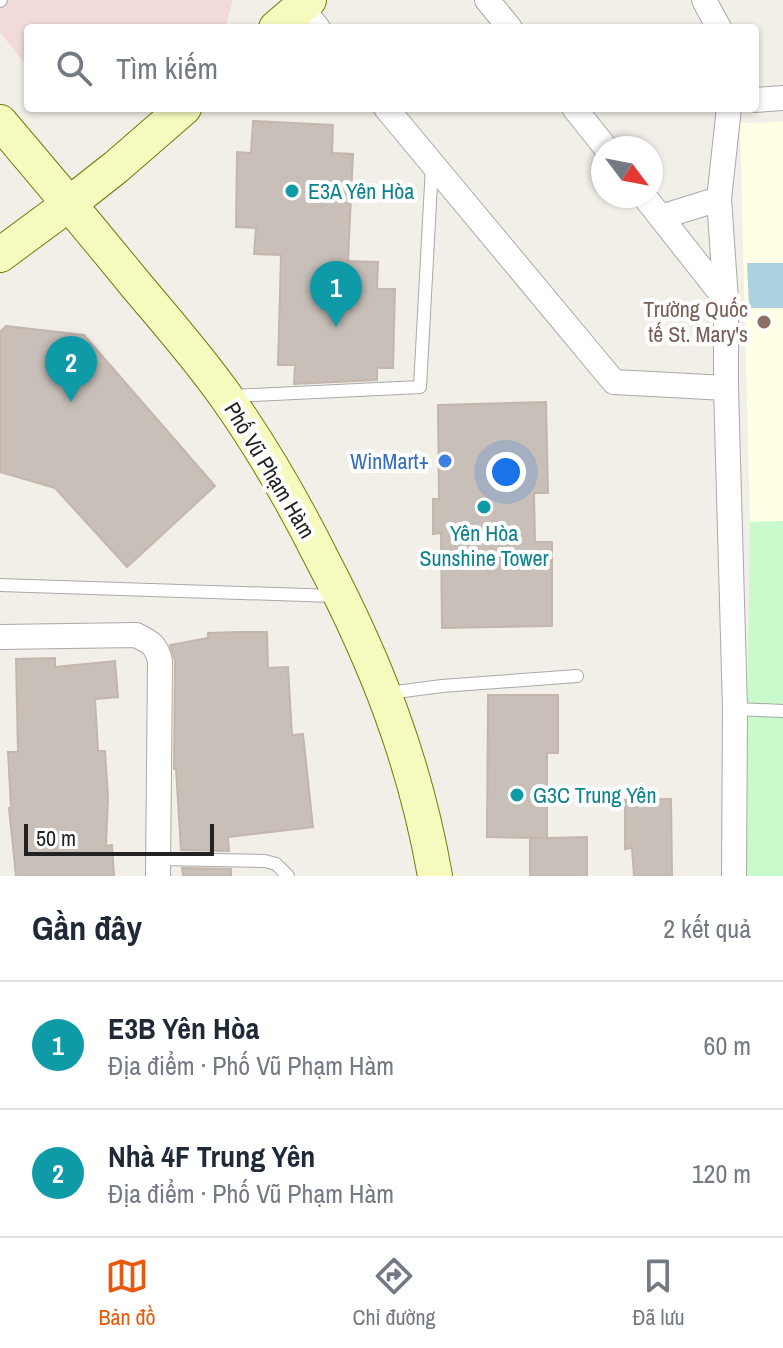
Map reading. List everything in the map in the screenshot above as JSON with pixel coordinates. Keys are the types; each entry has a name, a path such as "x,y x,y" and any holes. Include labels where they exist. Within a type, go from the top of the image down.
{"street":[{"path":"487,0 507,24"},
{"path":"704,0 717,24"},
{"path":"759,100 783,98"},
{"path":"0,255 69,204 179,112"},
{"path":"389,112 614,382 726,388"},
{"path":"577,112 596,136"},
{"path":"729,112 719,199 726,300 735,709 734,876"},
{"name":"Phố Vũ Phạm Hàm","path":"0,122 226,396 271,464 342,596 385,694 419,798 435,876"},
{"path":"661,217 719,199"},
{"path":"654,208 726,300"},
{"path":"0,637 136,635 157,650 160,661 158,867"}],"lane":[{"path":"226,396 420,387 432,163"},
{"path":"0,585 342,596"},
{"path":"385,694 442,686 577,676"},
{"path":"735,709 783,711"},
{"path":"158,867 265,861 276,864 288,876"}],"shaded area":[{"path":"0,0 233,0 226,24 24,24 24,63 0,32"},
{"name":"Trường Quốc tế St. Mary's","path":"783,122 783,521 750,522 740,123"}],"green space":[{"path":"783,521 783,876 745,876 750,522"}],"water":[{"path":"747,263 783,263 783,308 749,308"}],"building":[{"path":"253,121 333,125 332,153 353,154 348,261 378,262 377,289 395,289 393,368 377,368 377,380 294,384 295,365 278,365 281,255 254,254 256,228 236,227 237,152 251,153"},
{"path":"6,326 84,335 215,486 127,567 55,488 0,472 0,332"},
{"name":"Yên Hòa Sunshine Tower","path":"546,402 548,493 534,493 535,542 552,542 552,626 442,628 441,533 433,534 433,499 439,499 438,405"},
{"path":"267,632 268,668 288,667 292,735 303,734 313,827 228,837 229,851 181,850 174,769 175,661 170,645 208,638 208,633"},
{"path":"55,658 55,667 115,661 118,697 95,699 98,751 105,751 108,797 106,846 112,845 114,876 16,876 9,808 8,752 18,752 16,659"},
{"name":"G3C Trung Yên","path":"488,695 558,695 558,753 547,753 547,838 587,837 587,876 530,876 530,838 542,838 487,837"},
{"path":"671,799 672,876 634,876 632,848 625,849 625,800"},
{"path":"182,868 231,869 231,876 183,876"}],"place":[{"name":"E3A Yên Hòa","path":"292,191"},
{"name":"Trường Quốc tế St. Mary's","path":"764,322"},
{"name":"E3B Yên Hòa","path":"336,327"},
{"name":"Nhà 4F Trung Yên","path":"71,402"},
{"name":"WinMart+","path":"445,461"},
{"name":"Yên Hòa Sunshine Tower","path":"484,507"},
{"name":"G3C Trung Yên","path":"517,795"}]}
